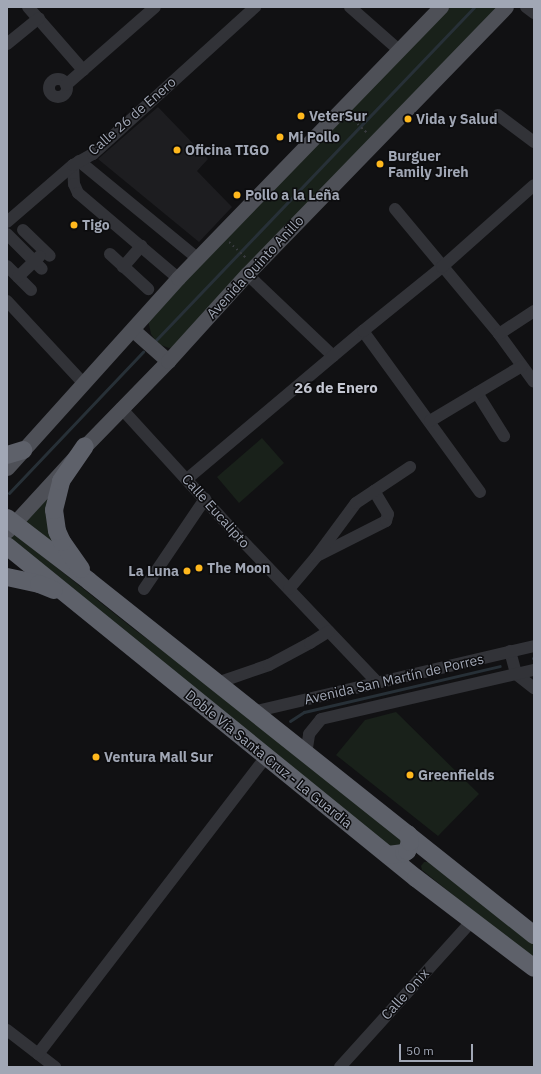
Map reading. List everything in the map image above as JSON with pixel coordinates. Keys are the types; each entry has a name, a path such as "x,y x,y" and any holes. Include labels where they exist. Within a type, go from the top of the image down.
{"highway":[{"path":"85,446 61,481 54,510 57,531 62,542 89,581"},
{"name":"Doble Vía Santa Cruz - La Guardia","path":"9,524 89,581 534,934"},
{"name":"Doble Vía Santa Cruz - La Guardia","path":"7,546 416,878 471,922 534,968"},
{"path":"7,578 39,584 67,594"},
{"path":"388,855 404,853 407,851 410,842 408,834"},
{"path":"416,878 416,868 419,861 427,856 441,861"}],"main road":[{"path":"7,468 15,453 84,384 178,278 441,7"},
{"name":"Avenida Quinto Anillo","path":"9,524 168,361 246,274 506,7"},
{"path":"133,330 168,361"}],"street":[{"path":"28,7 83,70"},
{"path":"66,85 155,7"},
{"name":"Calle 26 de Enero","path":"7,222 76,163 93,154 255,7"},
{"path":"350,7 399,50"},
{"path":"526,7 534,13"},
{"path":"7,44 39,18"},
{"path":"498,115 534,142"},
{"path":"76,163 74,184 78,194 178,278"},
{"path":"76,163 198,258"},
{"path":"187,479 362,331 442,267 534,185"},
{"path":"395,208 442,267 499,334 534,382"},
{"path":"18,277 38,265 47,254 23,230"},
{"path":"7,234 38,265"},
{"path":"123,267 141,246"},
{"path":"110,254 148,289"},
{"path":"7,266 31,290"},
{"path":"246,274 332,356"},
{"path":"7,301 84,384"},
{"path":"499,334 534,311"},
{"path":"362,331 430,421 480,492"},
{"path":"430,421 522,366"},
{"path":"477,393 504,436"},
{"name":"Calle Eucalipto","path":"121,408 289,590 377,682"},
{"path":"289,590 316,557 356,503 410,467"},
{"path":"316,557 386,521 388,514 374,491"},
{"path":"144,588 205,499"},
{"path":"217,683 269,665 310,643 328,631"},
{"name":"Avenida San Martín de Porres","path":"254,712 534,646"},
{"path":"510,651 516,674 534,688"},
{"name":"Avenida San Martín de Porres","path":"306,754 306,741 309,734 321,719 534,670"},
{"path":"38,1054 267,756"},
{"name":"Calle Onix","path":"340,1067 471,922"},
{"path":"7,1030 54,1067"}],"path":[{"path":"354,120 366,132"},
{"path":"235,247 247,258"}],"shaded area":[{"path":"449,7 499,7 174,347 169,348 158,344 151,334 148,320"},
{"name":"Tigo","path":"158,107 208,159 197,171 232,207 199,242 98,159"},
{"path":"262,438 284,463 239,503 217,477"},
{"path":"62,474 58,546 21,522"},
{"path":"11,531 135,630 210,685 403,839 404,844 391,848 7,539"},
{"name":"Greenfields","path":"396,712 479,794 438,836 336,755 365,720"},
{"path":"424,862 428,862 504,919 534,945 534,960 422,870 421,866"}],"waterway":[{"path":"156,340 474,7"},
{"path":"9,493 143,352"},
{"path":"290,721 304,712 500,666"}],"place":[{"name":"VeterSur","path":"301,116"},
{"name":"Vida y Salud","path":"408,119"},
{"name":"Mi Pollo","path":"280,137"},
{"name":"Oficina TIGO","path":"177,150"},
{"name":"Burguer Family Jireh","path":"380,164"},
{"name":"Pollo a la Leña","path":"237,195"},
{"name":"Tigo","path":"74,225"},
{"name":"The Moon","path":"199,568"},
{"name":"La Luna","path":"187,571"},
{"name":"Ventura Mall Sur","path":"96,757"},
{"name":"Greenfields","path":"410,775"}],"district":[{"name":"26 de Enero","path":"336,388"}]}
